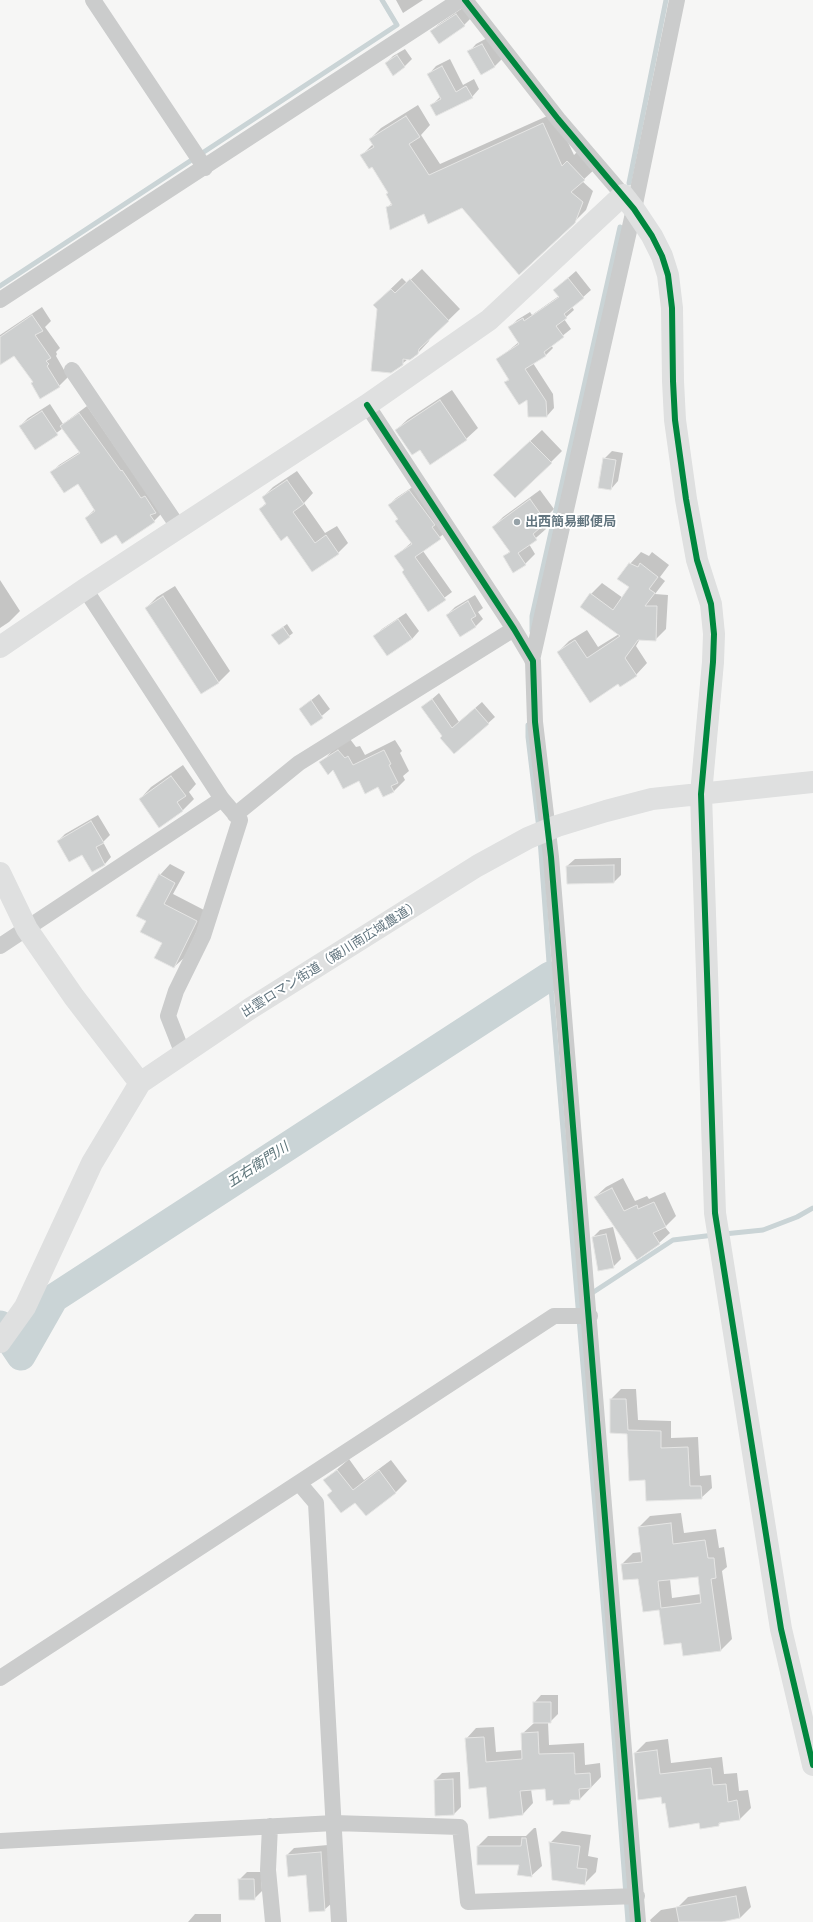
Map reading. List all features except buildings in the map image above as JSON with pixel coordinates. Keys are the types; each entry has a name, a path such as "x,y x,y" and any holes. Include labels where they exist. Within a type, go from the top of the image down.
{"street":[{"path":"94,0 205,168"},
{"path":"0,300 205,168 460,0"},
{"path":"465,0 558,119 628,202 659,249 668,275 672,308 672,381 675,420 687,506 698,560 711,604 714,634 713,662 701,794 715,1213 781,1629 813,1765"},
{"path":"638,1922 590,1316 551,857 535,722 532,660 628,202 678,0"},
{"path":"0,647 85,589 367,405 489,320 628,202"},
{"path":"72,370 179,528"},
{"path":"367,405 514,629 532,660"},
{"path":"85,589 222,799 240,820 205,928 176,991 168,1016 183,1054"},
{"path":"235,814 299,763 514,629"},
{"name":"出雲ロマン街道（簸川南広域農道）","path":"0,1342 25,1307 92,1163 140,1083 251,1008 476,866 528,838 564,824 652,799 813,782"},
{"path":"0,946 222,799"},
{"path":"0,873 27,929 74,997 140,1083"},
{"path":"0,1678 554,1316 590,1316"},
{"path":"299,1483 316,1503 339,1922"},
{"path":"0,1841 334,1823 460,1827 468,1902 637,1896"},
{"path":"270,1826 268,1870 273,1922"}],"waterway":[{"path":"0,286 397,25 382,0"},
{"path":"629,183 666,0"},
{"path":"532,631 532,616 620,227"},
{"path":"528,725 528,737 539,829"},
{"path":"540,839 550,976 610,1684 628,1922"},
{"name":"五右衛門川","path":"0,1325 21,1356 54,1298 550,976"},
{"path":"724,1234 763,1230 797,1217 813,1208"},
{"path":"589,1295 673,1240 714,1235"}],"cycle path":[{"path":"465,0 558,119 634,209 652,236 662,256 668,275 672,308 675,420 686,499 697,560 711,604 714,634 713,662 701,794 715,1213 781,1629 813,1765"},
{"path":"367,405 514,629 533,661 535,722 551,857 638,1922"}],"place":[{"name":"出西簡易郵便局","path":"517,522"}]}
